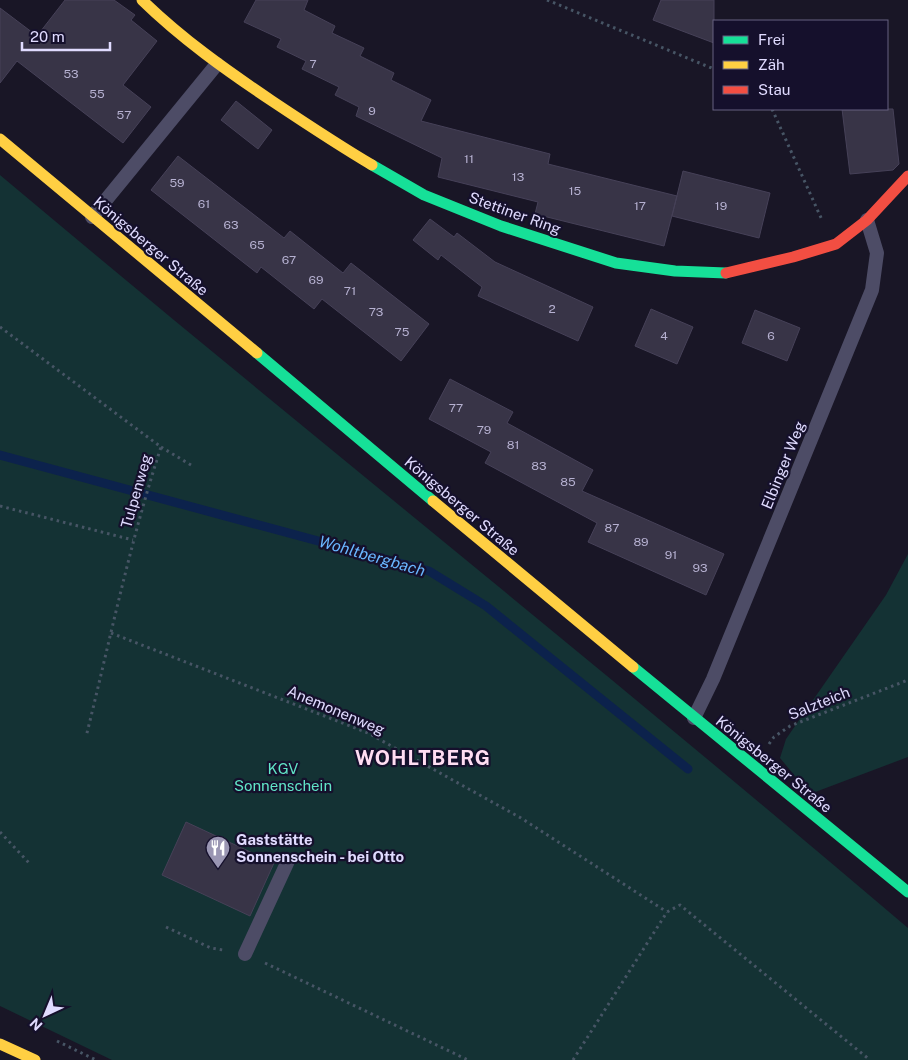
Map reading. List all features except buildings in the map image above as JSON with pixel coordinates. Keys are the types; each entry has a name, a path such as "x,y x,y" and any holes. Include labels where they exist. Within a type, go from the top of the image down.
{"street":[{"name":"Stettiner Ring","path":"142,0 169,26 217,64 336,144 424,195 501,226 616,263 675,271 729,273 793,257 836,244 867,220 908,176"},
{"name":"Königsberger Straße","path":"0,139 694,718 908,892"},
{"path":"0,1044 35,1060"}],"lane":[{"path":"92,217 217,64"},
{"name":"Elbinger Weg","path":"694,718 717,670 872,290 877,253 867,220"},
{"path":"246,954 288,861"}],"path":[{"path":"546,0 713,69"},
{"path":"772,110 823,222 836,244"},
{"name":"Tulpenweg","path":"0,327 161,447 146,491 133,540 86,737"},
{"path":"161,447 190,465"},
{"path":"0,506 133,540"},
{"name":"Anemonenweg","path":"111,633 368,733 521,818 667,912"},
{"name":"Salzteich","path":"752,765 774,737 790,726 908,680"},
{"path":"0,832 31,865"},
{"path":"573,1060 667,912 680,904 870,1060"},
{"path":"166,927 211,948 246,954 468,1060"}],"green space":[{"name":"KGV Sonnenschein","path":"0,175 682,738 908,928 908,1060 112,1060 0,1006"},
{"path":"908,554 908,757 810,794 780,758 786,739 886,595"}],"waterway":[{"name":"Wohltbergbach","path":"0,455 429,571 486,606 688,769"}],"traffic: fast":[{"path":"372,165 424,195 501,226 616,263 675,271 726,273"},
{"path":"257,353 433,501"},
{"path":"633,667 908,892"}],"traffic: slow":[{"path":"142,0 173,28 221,66 309,126 372,165"},
{"path":"0,139 257,353"},
{"path":"433,501 633,667"},
{"path":"0,1044 35,1060"}],"traffic: jam":[{"path":"726,273 793,257 836,244 867,220 908,176"}],"place":[{"name":"Gaststätte Sonnenschein - bei Otto","path":"218,869"}],"district":[{"name":"WOHLTBERG","path":"423,758"}]}
